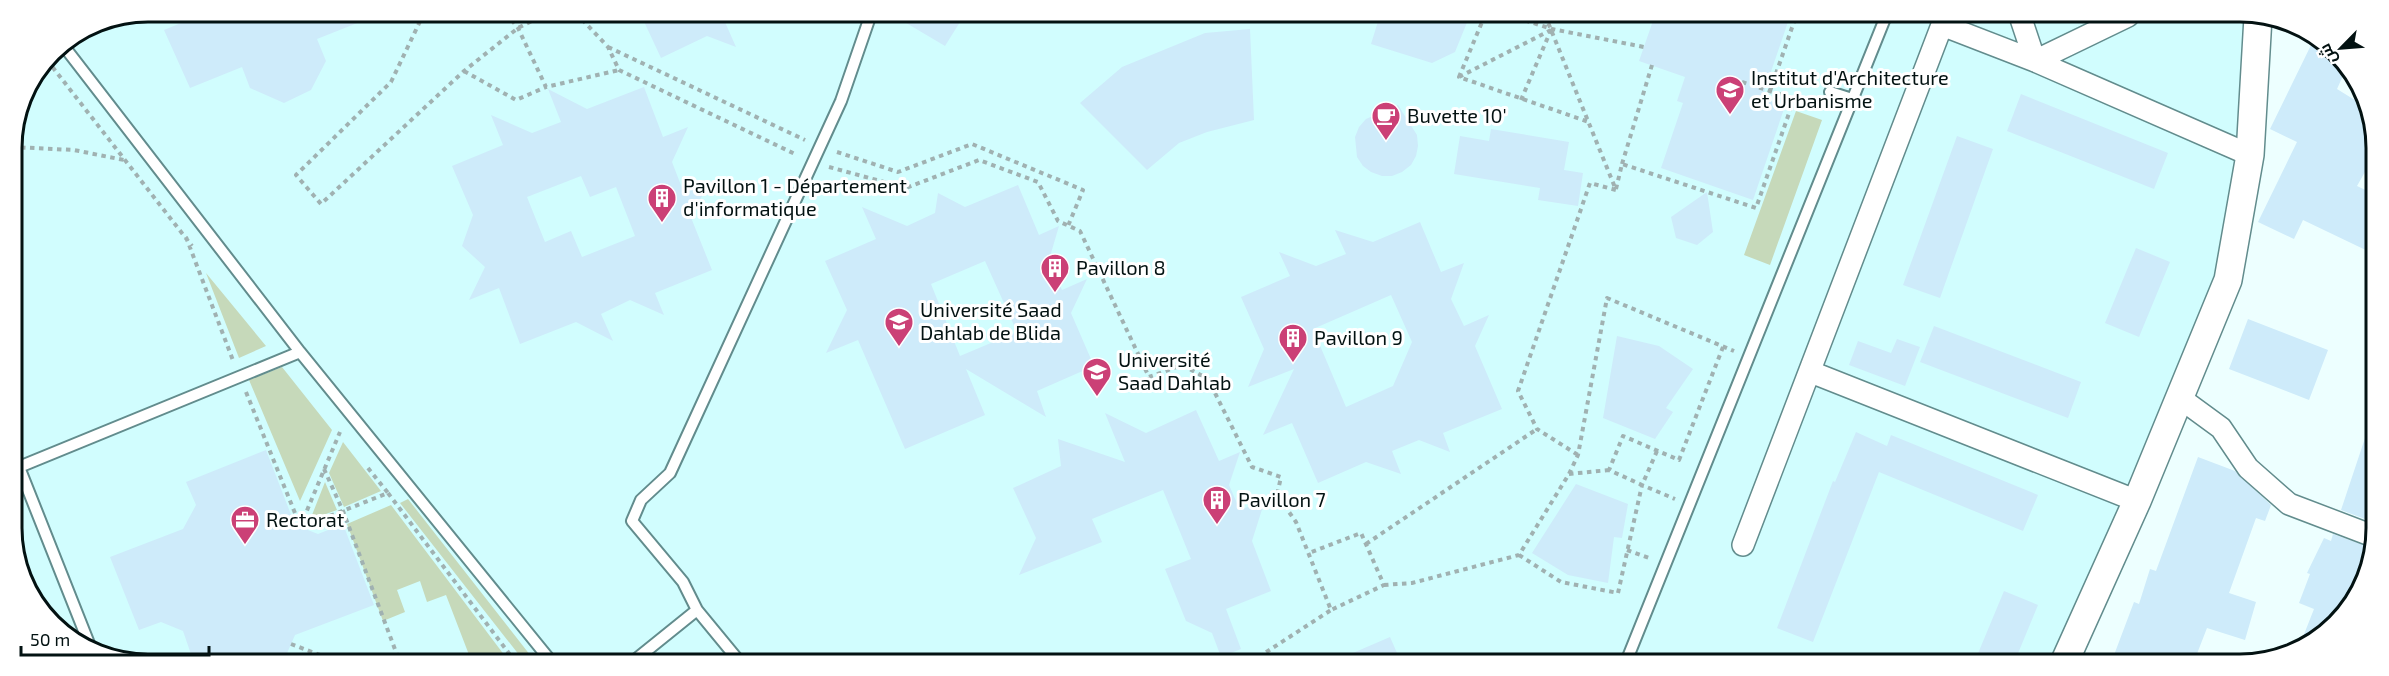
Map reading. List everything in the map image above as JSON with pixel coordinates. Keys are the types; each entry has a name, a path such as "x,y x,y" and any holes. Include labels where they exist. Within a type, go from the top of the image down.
{"street":[{"path":"1743,545 1943,22"},
{"path":"1948,22 2250,155"},
{"path":"2022,22 2035,61"},
{"path":"2035,61 2116,22"},
{"path":"2068,653 2137,501 2228,280 2250,155 2258,24"},
{"path":"1811,372 2137,501"},
{"path":"2180,398 2221,428 2248,468 2289,504 2366,533"}],"lane":[{"path":"733,654 697,610 683,582 632,521 641,500 670,473 841,101 868,22"},
{"path":"1629,653 1884,22"},
{"path":"68,52 300,352 545,654"},
{"path":"1830,92 1852,99"},
{"path":"22,466 300,352"},
{"path":"22,472 87,637"},
{"path":"643,654 697,610"}],"path":[{"path":"420,22 391,82 296,175 321,204 464,71 518,28 530,22"},
{"path":"513,22 546,87"},
{"path":"584,22 608,47 619,70"},
{"path":"1459,77 1482,22"},
{"path":"1530,22 1552,29 1644,47"},
{"path":"1548,22 1616,190"},
{"path":"1770,91 1794,22"},
{"path":"1459,77 1552,29"},
{"path":"1521,100 1552,29"},
{"path":"608,47 819,146 898,172 972,144 1083,190 1068,226"},
{"path":"1616,190 1652,65"},
{"path":"53,67 200,256"},
{"path":"464,71 516,100 546,87 619,70 812,162 906,188 979,160 1038,182 1058,221 1080,231 1149,377 1182,365 1208,379 1252,467 1281,477 1277,495 1296,522 1331,610"},
{"path":"1459,77 1589,122"},
{"path":"1622,164 1756,208 1794,99"},
{"path":"23,148 74,150 125,160"},
{"path":"1578,455 1537,429 1518,391 1590,183 1616,190"},
{"path":"186,237 297,518 312,523 388,493"},
{"path":"1264,653 1331,610 1384,585 1412,583 1519,555 1569,474 1578,455 1607,298 1723,347 1679,460 1623,436 1609,470"},
{"path":"333,423 347,441"},
{"path":"1366,544 1537,429"},
{"path":"300,527 340,432"},
{"path":"1519,555 1562,582 1618,592 1642,484 1657,451"},
{"path":"367,467 509,654"},
{"path":"324,469 343,511 397,654"},
{"path":"1569,474 1609,470 1689,505"},
{"path":"1309,553 1361,533 1384,585"},
{"path":"1627,550 1665,564"},
{"path":"291,644 317,654"}],"shaded area":[{"name":"Université Saad Dahlab de Blida","path":"149,22 2240,22 2257,24 2228,280 2069,653 149,654 100,644 86,637 59,617 39,590 32,576 25,552 22,527 23,140 27,116 39,86 65,54 100,32 124,25"}],"green space":[{"path":"1796,111 1822,120 1770,265 1744,255"},
{"path":"206,273 266,346 239,358"},
{"path":"282,367 332,430 300,501 249,380"},
{"path":"343,442 381,491 344,507 329,473"},
{"path":"325,482 337,510 315,518 312,515"},
{"path":"408,499 529,654 518,654 400,503"},
{"path":"391,505 503,654 469,654 446,595 427,602 420,581 397,590 405,612 383,621 347,524"}],"building":[{"path":"360,22 317,39 326,61 311,90 284,103 250,88 242,67 190,88 164,30 181,23"},
{"path":"644,22 725,22 736,47 707,36 661,58"},
{"path":"904,22 960,22 945,46"},
{"path":"1378,22 1467,22 1455,52 1432,63 1371,44"},
{"name":"Institut d'Architecture et Urbanisme","path":"1653,22 1788,22 1762,98 1785,106 1753,200 1661,168 1683,103 1677,101 1685,77 1639,61"},
{"path":"1250,29 1254,120 1207,132 1179,143 1147,170 1080,103 1122,67 1205,33"},
{"path":"2311,45 2311,78 2342,78 2337,89 2357,101 2360,108 2365,132 2366,170 2357,186 2366,190 2366,250 2303,220 2294,239 2258,222 2297,142 2270,129"},
{"name":"Pavillon 1 - Département d'informatique","path":"644,87 663,137 688,127 672,162 684,193 711,182 690,215 712,270 655,293 664,315 630,300 601,314 613,341 576,322 520,344 499,288 469,300 485,267 462,246 473,215 452,166 503,145 491,115 532,133 561,122 548,89 587,109","holes":["581,176 590,197 616,187 635,236 582,257 571,231 545,242 527,197"]},
{"path":"2021,94 2168,153 2154,189 2007,131"},
{"name":"Buvette 10'","path":"1398,105 1417,135 1416,156 1411,165 1402,172 1392,176 1382,176 1363,166 1357,157 1355,137 1359,127 1366,119"},
{"path":"1491,129 1569,142 1564,170 1583,173 1578,206 1538,200 1540,188 1454,174 1460,136 1489,141"},
{"path":"1957,136 1993,149 1940,298 1903,285"},
{"path":"1018,185 1039,235 1059,226 1049,260 1062,290 1087,279 1071,313 1094,366 1037,391 1046,417 966,369 985,415 905,449 858,340 826,353 847,310 825,261 876,239 862,207 907,226 935,213 938,193 965,207","holes":["985,261 1017,332 960,356 931,284"]},
{"path":"1707,192 1713,232 1697,245 1676,238 1671,217"},
{"name":"Pavillon 9","path":"1420,222 1441,272 1464,263 1451,299 1464,326 1489,315 1475,346 1502,409 1443,433 1450,452 1419,440 1392,451 1401,474 1366,462 1318,483 1292,423 1263,435 1294,369 1248,387 1264,349 1241,297 1290,276 1279,252 1316,266 1346,254 1335,230 1373,242","holes":["1391,295 1412,342 1393,386 1346,407 1313,329"]},
{"path":"2136,248 2170,262 2139,337 2105,323"},
{"path":"2248,319 2328,350 2309,400 2229,369"},
{"path":"1934,326 2081,382 2068,418 1920,362"},
{"path":"1617,336 1659,346 1693,369 1666,408 1673,412 1655,439 1603,418"},
{"path":"1897,339 1920,347 1905,386 1849,365 1858,341 1891,353"},
{"name":"Pavillon 7","path":"1196,410 1219,461 1240,452 1229,485 1240,510 1265,500 1252,541 1271,591 1226,609 1241,649 1230,653 1220,653 1212,633 1186,621 1165,569 1191,559 1163,490 1092,519 1102,542 1019,575 1036,538 1013,488 1061,466 1058,439 1125,462 1105,413 1146,433"},
{"path":"1856,432 1887,446 1891,435 2038,495 2023,531 1879,472 1813,642 1777,628 1833,481 1835,482"},
{"path":"2366,435 2366,519 2341,510"},
{"name":"Rectorat","path":"266,450 295,525 318,534 343,524 374,605 295,635 287,654 191,654 183,631 161,622 139,630 110,557 183,529 196,505 186,482"},
{"path":"2198,457 2235,471 2271,505 2265,521 2256,518 2229,593 2256,602 2245,640 2207,628 2197,653 2115,653 2134,602 2139,604 2150,569 2156,571"},
{"path":"1576,484 1628,504 1622,538 1614,537 1608,583 1568,575 1532,553"},
{"path":"2333,534 2365,545 2362,560 2350,590 2330,617 2303,636 2314,609 2299,603 2310,574 2307,573 2324,538 2331,541"},
{"path":"2004,591 2038,605 2018,653 1978,653"},
{"path":"1390,637 1397,653 1352,653"}],"place":[{"name":"Institut d'Architecture et Urbanisme","path":"1730,116"},
{"name":"Buvette 10'","path":"1386,142"},
{"name":"Pavillon 1 - Département d'informatique","path":"662,224"},
{"name":"Pavillon 8","path":"1055,294"},
{"name":"Université Saad Dahlab de Blida","path":"899,348"},
{"name":"Pavillon 9","path":"1293,364"},
{"name":"Université Saad Dahlab","path":"1097,398"},
{"name":"Pavillon 7","path":"1217,526"},
{"name":"Rectorat","path":"245,546"}]}
